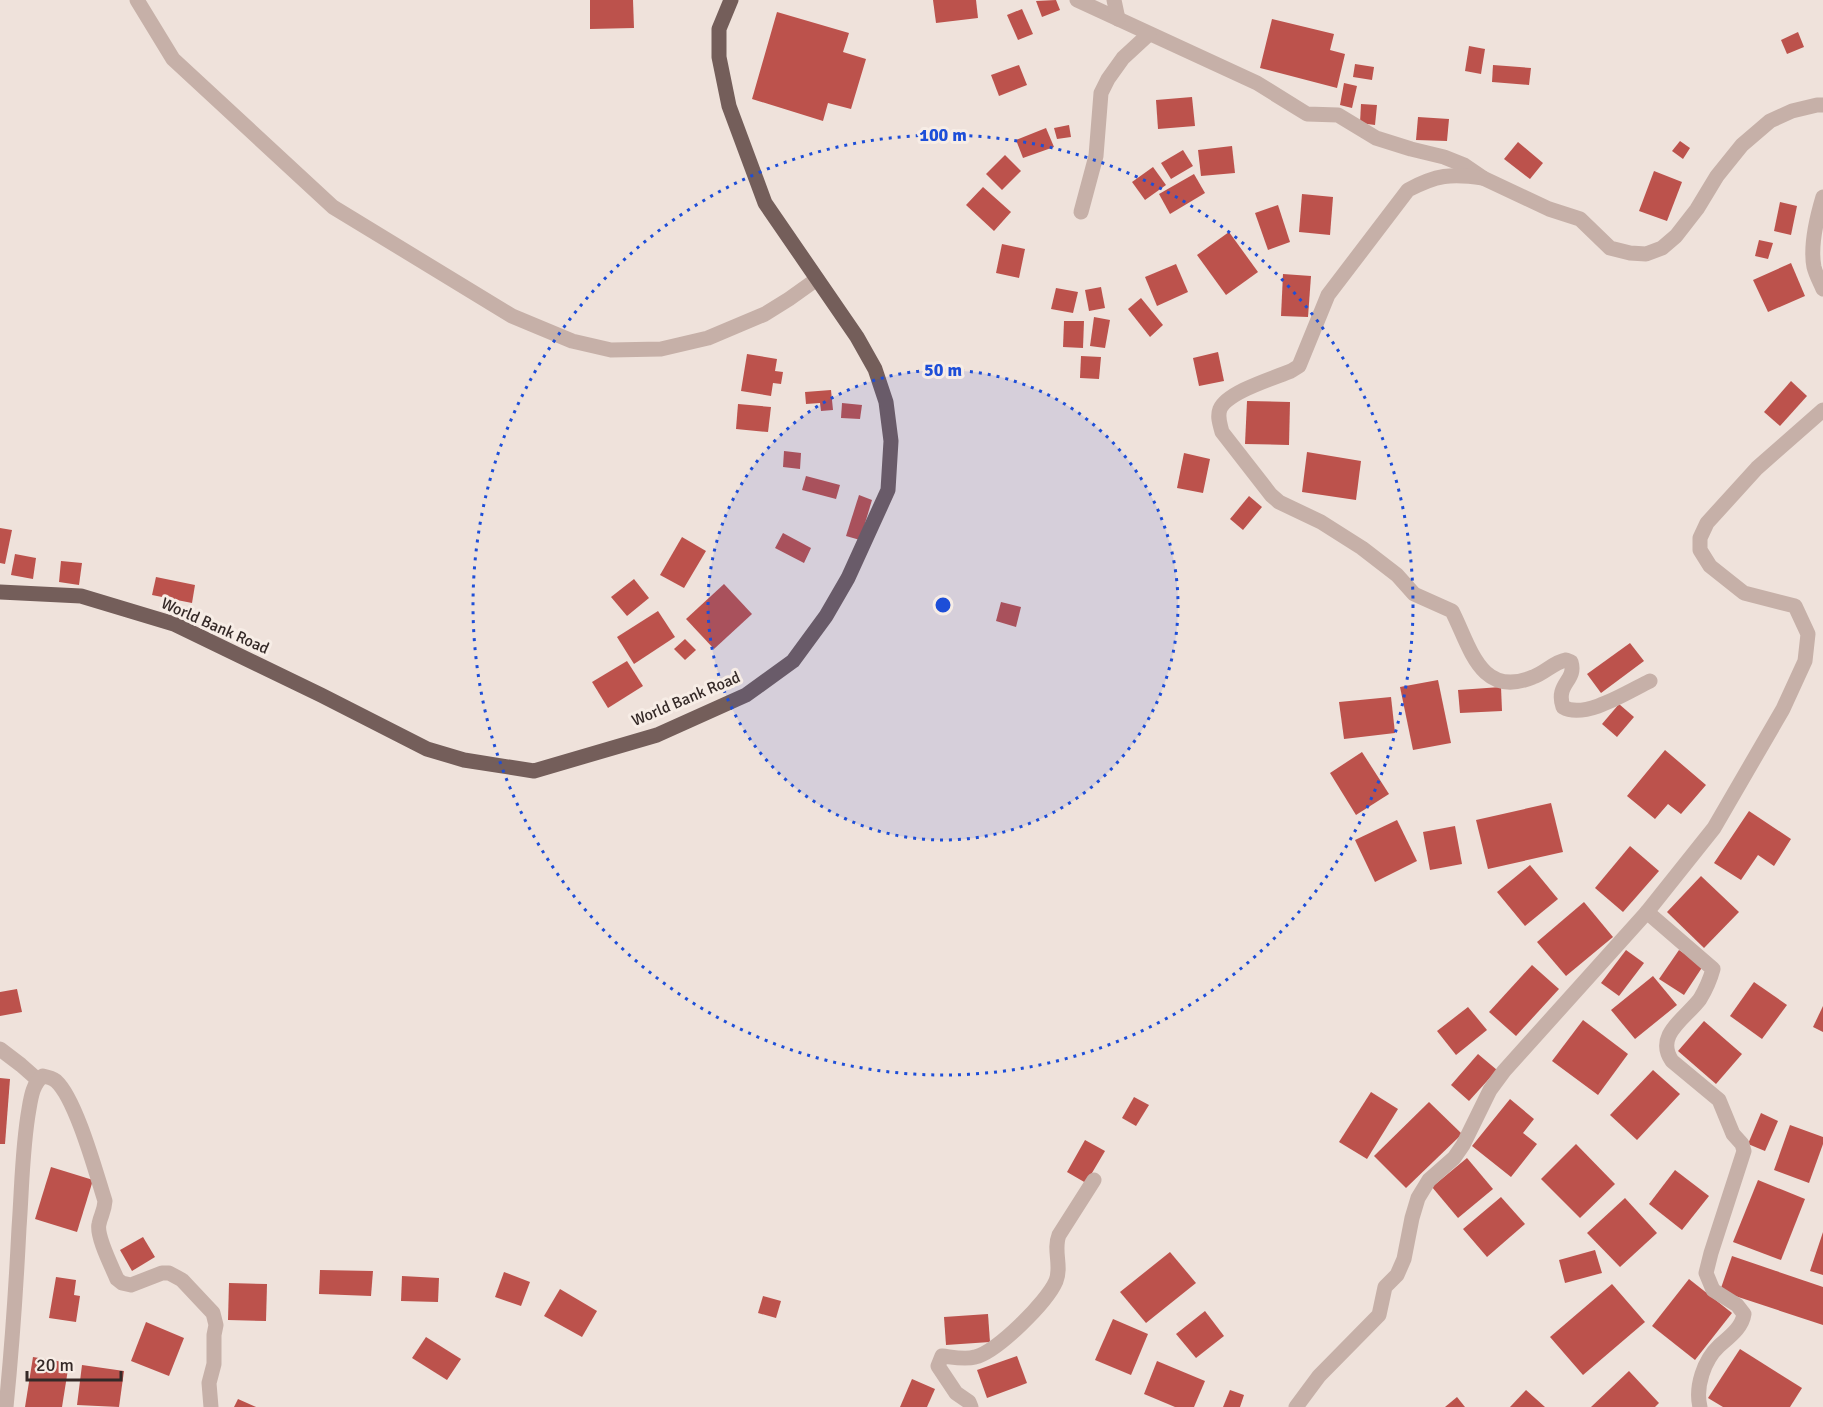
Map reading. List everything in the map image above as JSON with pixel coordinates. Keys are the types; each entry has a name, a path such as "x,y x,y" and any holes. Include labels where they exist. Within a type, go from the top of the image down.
{"main road":[{"name":"World Bank Road","path":"0,592 81,596 174,624 321,694 427,749 464,760 534,771 657,735 746,695 793,661 826,616 848,578 888,490 891,441 886,402 875,369 857,337 765,202 729,106 719,57 719,29 731,0"}],"street":[{"path":"137,0 173,59 333,207 512,316 572,342 611,350 661,349 708,338 765,314 817,279"},
{"path":"1077,0 1257,83 1307,114 1338,116 1360,131 1376,138 1464,165 1483,178 1549,209 1580,219 1610,248 1630,254 1646,254 1662,248 1676,236 1697,209 1717,176 1742,145 1770,121 1792,111 1823,105"},
{"path":"1114,0 1118,19"},
{"path":"1081,212 1096,156 1101,93 1123,58 1149,34"},
{"path":"1483,178 1460,174 1443,175 1426,180 1408,190 1328,295 1299,366 1226,400 1220,408 1218,420 1222,432 1279,502 1321,522 1362,548 1397,575 1414,594 1452,611 1474,660 1489,676 1514,683 1533,677 1566,660 1571,662 1573,667 1561,689 1560,699 1563,707 1578,712 1591,709 1650,681"},
{"path":"1823,196 1814,239 1814,267 1823,290"},
{"path":"1296,1407 1319,1376 1379,1315 1385,1287 1397,1275 1404,1259 1418,1198 1429,1180 1454,1158 1463,1145 1490,1090 1504,1071 1647,912 1714,828 1783,709 1805,661 1808,634 1795,606 1744,593 1710,566 1700,550 1700,538 1707,523 1756,468 1823,410"},
{"path":"1647,912 1713,969 1710,982 1703,993 1668,1037 1667,1053 1672,1061 1719,1100 1733,1134 1742,1144 1744,1151 1706,1273 1713,1290 1737,1305 1744,1314 1741,1324 1708,1359 1700,1386 1700,1407"},
{"path":"0,1049 38,1080"},
{"path":"6,1407 14,1332 24,1152 29,1109 38,1080 43,1076 50,1077 57,1082 78,1120 105,1201 104,1214 99,1223 100,1234 117,1279 122,1284 131,1286 162,1273 169,1273 182,1280 213,1313 216,1325 214,1364 209,1383 211,1407"},
{"path":"971,1407 969,1402 956,1393 938,1366 942,1356 972,1358 978,1356 1007,1338 1029,1317 1057,1279 1056,1242 1094,1180"}],"building":[{"path":"590,0 633,0 634,28 590,29"},
{"path":"933,0 976,0 978,18 936,23"},
{"path":"1056,0 1060,10 1042,17 1036,1"},
{"path":"1022,9 1033,34 1018,40 1007,15"},
{"path":"777,12 849,33 843,52 866,59 851,109 828,103 823,121 752,99"},
{"path":"1272,19 1334,34 1330,50 1345,54 1337,88 1260,68"},
{"path":"1798,32 1804,47 1787,54 1781,40"},
{"path":"1469,46 1485,49 1481,74 1465,71"},
{"path":"1355,64 1374,67 1372,80 1353,77"},
{"path":"1019,65 1027,85 999,96 991,75"},
{"path":"1493,65 1531,68 1529,85 1492,82"},
{"path":"1344,83 1357,86 1352,108 1340,105"},
{"path":"1192,97 1195,126 1158,129 1156,100"},
{"path":"1361,104 1377,105 1375,125 1360,123"},
{"path":"1418,117 1449,119 1447,141 1416,140"},
{"path":"1069,125 1071,137 1057,139 1054,128"},
{"path":"1046,128 1054,147 1023,158 1016,140"},
{"path":"1680,141 1690,148 1683,159 1672,151"},
{"path":"1518,142 1543,163 1530,179 1504,159"},
{"path":"1232,146 1235,173 1201,176 1198,150"},
{"path":"1183,150 1193,166 1171,179 1161,163"},
{"path":"1005,155 1021,171 1002,190 986,174"},
{"path":"1153,167 1166,185 1145,200 1132,182"},
{"path":"1654,171 1682,182 1667,221 1639,211"},
{"path":"1194,174 1205,193 1170,214 1159,194"},
{"path":"983,187 1011,212 994,231 966,205"},
{"path":"1302,194 1333,197 1330,235 1299,232"},
{"path":"1780,202 1797,206 1791,235 1774,231"},
{"path":"1278,205 1290,242 1268,250 1255,213"},
{"path":"1229,232 1258,272 1226,295 1197,255"},
{"path":"1759,240 1773,243 1768,259 1755,256"},
{"path":"1002,244 1025,249 1019,278 996,273"},
{"path":"1791,263 1805,296 1768,312 1753,280"},
{"path":"1176,264 1188,292 1157,306 1145,277"},
{"path":"1283,274 1311,276 1308,317 1281,316"},
{"path":"1101,287 1105,308 1089,311 1085,290"},
{"path":"1056,288 1078,292 1073,313 1051,309"},
{"path":"1141,298 1163,325 1150,337 1128,309"},
{"path":"1094,317 1110,320 1105,348 1090,346"},
{"path":"1064,321 1084,321 1083,348 1063,347"},
{"path":"1218,352 1224,381 1199,386 1193,358"},
{"path":"747,354 777,359 775,371 783,372 781,384 773,383 771,396 741,391"},
{"path":"1081,356 1101,357 1099,379 1080,378"},
{"path":"1791,381 1807,396 1780,426 1764,412"},
{"path":"831,390 833,410 821,411 820,403 806,404 805,392"},
{"path":"1247,401 1290,402 1289,445 1245,444"},
{"path":"842,403 862,405 860,419 841,418"},
{"path":"738,404 771,407 768,432 736,429"},
{"path":"784,451 801,453 800,469 783,467"},
{"path":"1307,452 1361,461 1356,500 1302,492"},
{"path":"1184,453 1210,459 1203,493 1177,488"},
{"path":"806,476 840,485 836,499 802,490"},
{"path":"859,495 872,500 860,540 846,536"},
{"path":"1249,496 1262,507 1243,530 1230,519"},
{"path":"0,528 12,530 5,564 0,563"},
{"path":"783,533 811,548 804,563 775,548"},
{"path":"682,537 706,551 684,588 660,575"},
{"path":"15,554 36,558 33,579 11,575"},
{"path":"61,561 82,563 79,585 59,582"},
{"path":"156,577 195,585 192,603 152,595"},
{"path":"634,579 649,598 627,616 611,597"},
{"path":"724,584 752,614 714,649 686,619"},
{"path":"1001,602 1021,607 1016,627 996,621"},
{"path":"658,611 675,637 634,664 617,637"},
{"path":"685,639 696,650 685,660 674,649"},
{"path":"1630,643 1644,661 1601,693 1587,674"},
{"path":"627,661 643,686 608,708 592,682"},
{"path":"1438,680 1451,743 1413,750 1400,687"},
{"path":"1501,687 1502,711 1460,713 1458,690"},
{"path":"1391,697 1395,733 1344,739 1339,702"},
{"path":"1619,704 1634,717 1617,737 1602,724"},
{"path":"1665,750 1706,785 1681,814 1668,804 1655,819 1627,796"},
{"path":"1362,752 1389,794 1356,815 1330,773"},
{"path":"1551,803 1563,852 1488,869 1476,820"},
{"path":"1749,811 1791,839 1774,866 1758,855 1741,880 1714,863"},
{"path":"1397,820 1417,861 1375,882 1355,840"},
{"path":"1455,826 1462,864 1430,870 1423,832"},
{"path":"1630,846 1659,871 1623,912 1595,888"},
{"path":"1530,865 1558,899 1525,926 1497,892"},
{"path":"1701,876 1739,912 1704,948 1667,912"},
{"path":"1584,902 1613,937 1566,976 1537,942"},
{"path":"1626,950 1644,963 1619,996 1601,983"},
{"path":"1679,950 1703,966 1684,995 1659,979"},
{"path":"1532,965 1559,989 1516,1036 1489,1012"},
{"path":"1653,976 1677,1005 1635,1039 1611,1010"},
{"path":"1754,982 1787,1005 1762,1039 1730,1016"},
{"path":"17,989 22,1012 0,1016 0,992"},
{"path":"1823,1006 1823,1032 1813,1027"},
{"path":"1468,1007 1487,1030 1456,1055 1437,1031"},
{"path":"1583,1020 1628,1054 1598,1095 1552,1061"},
{"path":"1704,1021 1742,1054 1716,1084 1678,1051"},
{"path":"1478,1054 1497,1070 1469,1101 1451,1085"},
{"path":"1653,1070 1680,1094 1637,1140 1610,1115"},
{"path":"0,1078 10,1079 5,1144 0,1144"},
{"path":"1371,1092 1398,1109 1367,1159 1339,1142"},
{"path":"1134,1097 1149,1105 1136,1126 1122,1118"},
{"path":"1510,1099 1534,1119 1523,1133 1537,1144 1511,1177 1472,1146"},
{"path":"1429,1102 1462,1134 1406,1188 1374,1156"},
{"path":"1761,1113 1778,1121 1765,1151 1748,1144"},
{"path":"1790,1125 1823,1137 1823,1144 1809,1183 1774,1170"},
{"path":"1085,1140 1105,1151 1086,1183 1067,1172"},
{"path":"1576,1144 1615,1184 1580,1218 1541,1179"},
{"path":"1467,1158 1493,1189 1458,1218 1432,1187"},
{"path":"51,1167 93,1180 77,1232 35,1219"},
{"path":"1675,1170 1709,1196 1682,1230 1649,1204"},
{"path":"1758,1180 1805,1199 1781,1260 1733,1242"},
{"path":"1501,1197 1525,1224 1487,1257 1463,1229"},
{"path":"1625,1198 1657,1233 1620,1267 1587,1233"},
{"path":"1823,1232 1823,1275 1810,1271"},
{"path":"143,1237 155,1257 132,1271 120,1250"},
{"path":"1595,1250 1602,1273 1565,1283 1559,1260"},
{"path":"1170,1252 1196,1283 1146,1323 1120,1292"},
{"path":"1732,1256 1823,1287 1823,1325 1720,1291"},
{"path":"320,1270 373,1271 371,1296 319,1294"},
{"path":"504,1272 530,1282 521,1306 495,1297"},
{"path":"402,1276 439,1278 438,1302 401,1301"},
{"path":"56,1277 76,1280 74,1295 80,1296 76,1322 49,1318"},
{"path":"1689,1279 1732,1313 1695,1360 1652,1326"},
{"path":"229,1283 267,1284 266,1321 228,1320"},
{"path":"1612,1284 1645,1322 1583,1375 1550,1337"},
{"path":"560,1289 597,1311 582,1337 544,1316"},
{"path":"763,1296 781,1301 776,1318 758,1313"},
{"path":"1205,1311 1224,1336 1196,1358 1176,1334"},
{"path":"988,1314 990,1342 946,1345 944,1317"},
{"path":"1113,1319 1148,1334 1131,1375 1095,1360"},
{"path":"146,1322 184,1338 169,1376 131,1361"},
{"path":"426,1337 461,1359 447,1380 412,1358"},
{"path":"1740,1349 1802,1388 1790,1407 1723,1407 1708,1398"},
{"path":"1017,1356 1027,1383 987,1398 977,1370"},
{"path":"33,1357 69,1363 62,1407 25,1407"},
{"path":"1157,1361 1205,1381 1194,1407 1175,1407 1144,1394"},
{"path":"82,1365 124,1371 119,1407 77,1405"},
{"path":"1629,1371 1659,1403 1655,1407 1591,1407"},
{"path":"912,1379 935,1389 927,1407 900,1407"},
{"path":"1230,1390 1244,1395 1240,1407 1223,1407"},
{"path":"1526,1390 1545,1407 1510,1407"},
{"path":"1457,1397 1465,1407 1445,1407"},
{"path":"238,1399 256,1407 234,1407"}]}
